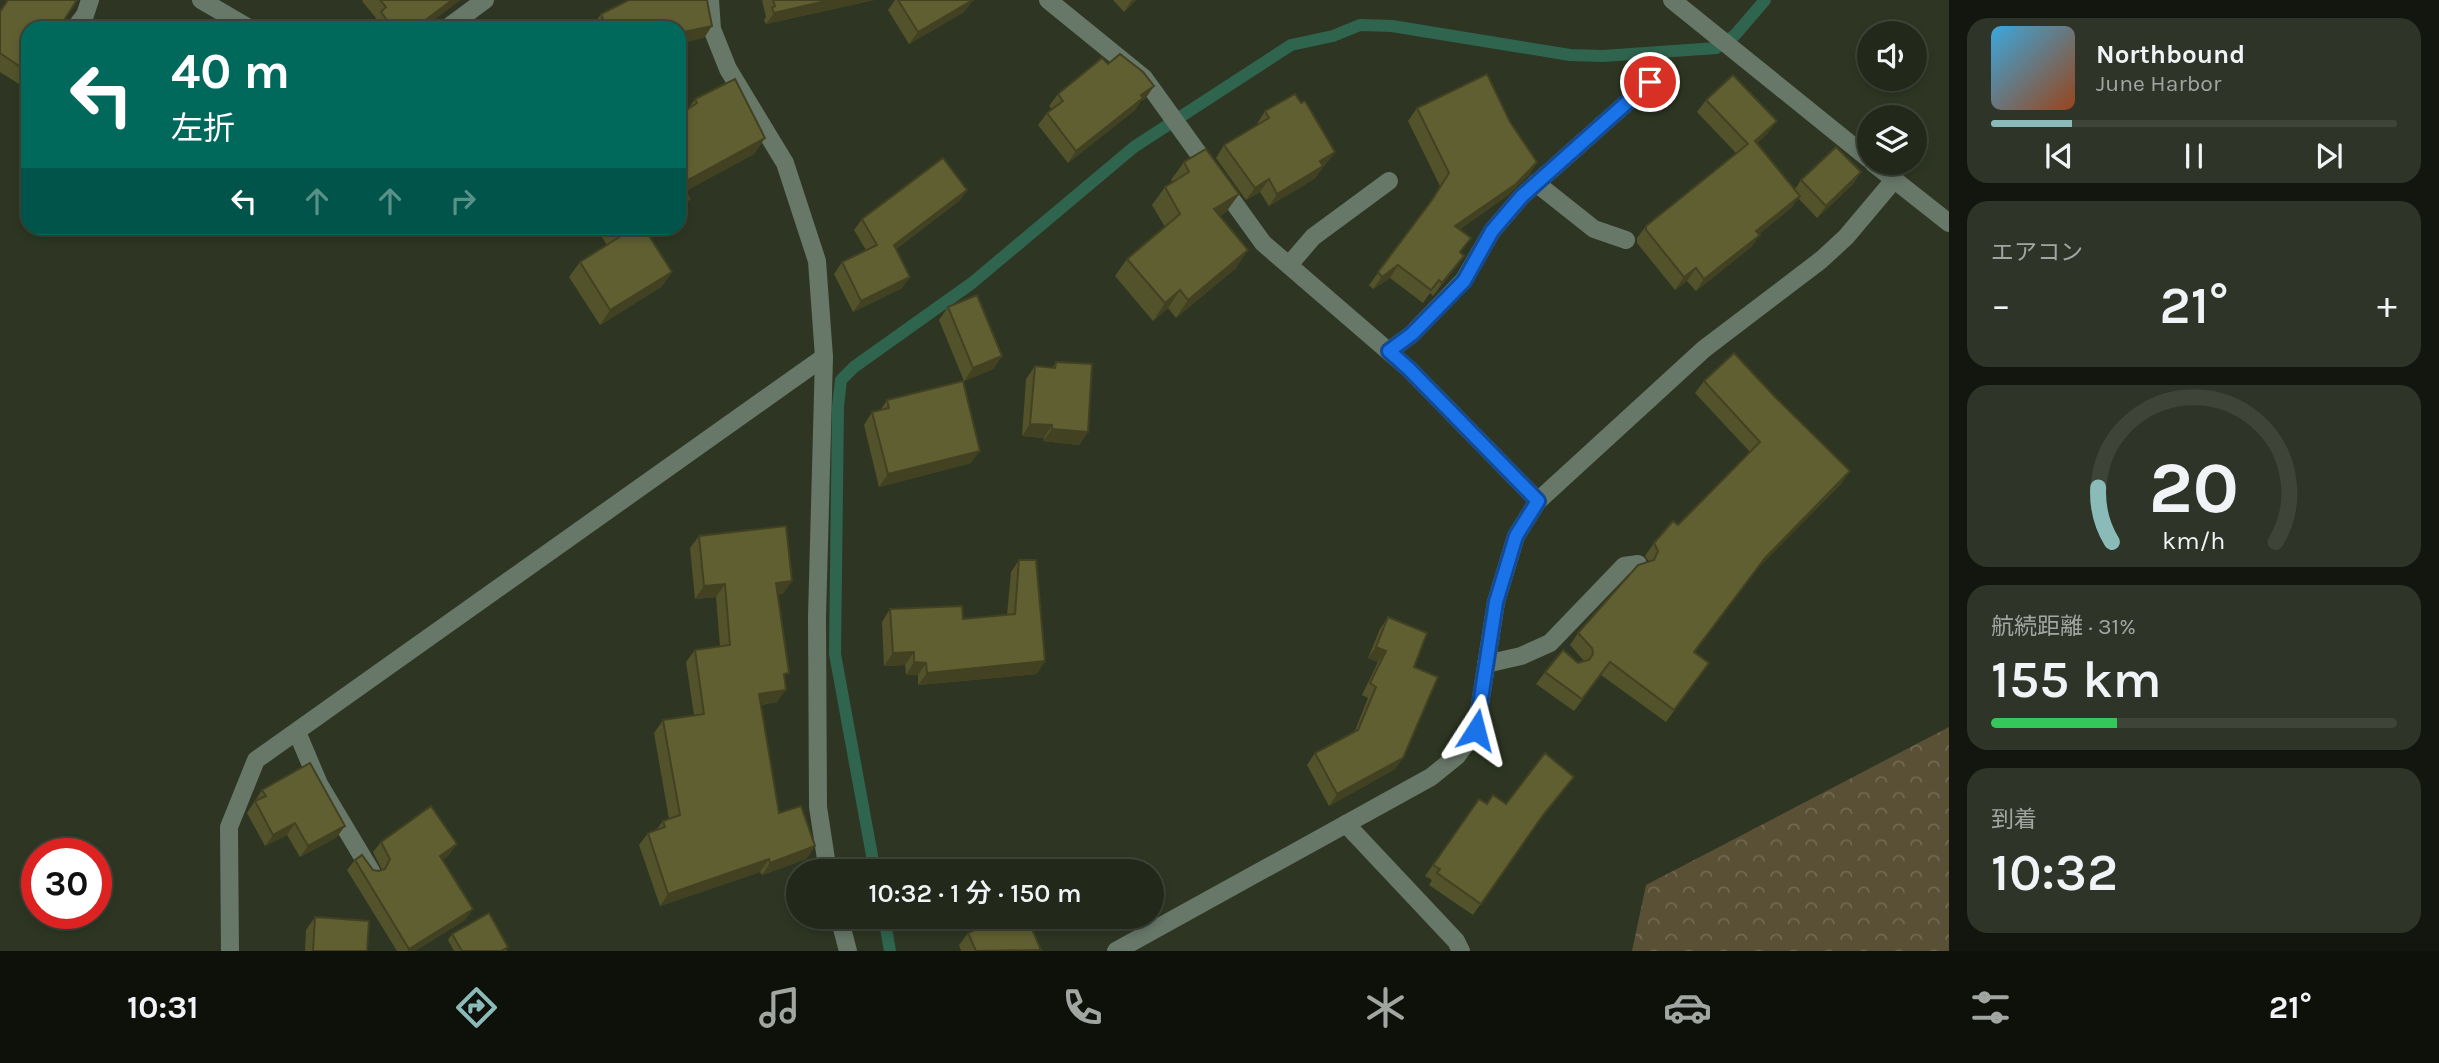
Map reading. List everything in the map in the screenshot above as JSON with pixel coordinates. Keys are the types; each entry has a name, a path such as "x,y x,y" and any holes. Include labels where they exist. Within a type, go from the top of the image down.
{"street":[{"path":"80,21 90,0"},
{"path":"201,0 237,21"},
{"path":"456,21 485,0"},
{"path":"710,0 712,29 728,69 785,163 817,261 824,358 817,617 818,807 826,859"},
{"path":"1048,0 1144,78 1263,243 1409,369 1538,501"},
{"path":"1672,0 1857,149"},
{"path":"1389,351 1412,334 1464,281 1492,231 1522,196 1650,82"},
{"path":"1888,175 1949,223"},
{"path":"1116,951 1431,776 1457,756 1476,730 1496,602 1516,536 1538,501 1704,349 1821,260 1846,237 1894,180"},
{"path":"1289,265 1313,237 1389,181"},
{"path":"1536,183 1594,229 1626,240"},
{"path":"230,951 229,827 256,760 824,358"},
{"path":"1486,664 1521,656 1550,643 1624,566 1638,564"},
{"path":"1550,643 1565,657"},
{"path":"297,732 319,784 371,871"},
{"path":"1346,824 1455,941 1461,951"},
{"path":"842,929 848,951"}],"green space":[{"path":"1949,727 1949,951 1632,951 1646,885"}],"building":[{"path":"8,0 77,0 64,21 21,21 21,67 0,53 0,12"},
{"path":"380,0 452,0 424,21 388,21 381,12 386,7"},
{"path":"629,0 707,0 712,26 686,32 686,21 599,21 603,19 601,14"},
{"path":"773,0 830,0 774,13"},
{"path":"898,0 973,0 918,32"},
{"path":"1120,54 1143,72 1154,86 1141,95 1143,98 1076,151 1047,113 1063,101 1058,94 1102,58 1108,64"},
{"path":"1487,74 1510,122 1537,162 1516,184 1455,226 1471,238 1460,252 1464,256 1442,283 1439,280 1431,290 1398,265 1382,277 1378,272 1449,173 1417,108"},
{"path":"1733,75 1777,121 1755,141 1800,196 1756,231 1760,235 1704,279 1696,268 1684,277 1646,230 1646,226 1748,144 1706,100"},
{"path":"735,79 765,138 686,181 686,110 697,103 695,99"},
{"path":"1295,94 1301,103 1305,101 1335,152 1320,161 1323,166 1277,194 1269,179 1255,188 1224,145 1269,118 1265,111"},
{"path":"1836,147 1857,168 1858,175 1826,206 1801,180"},
{"path":"1206,149 1239,194 1214,209 1248,250 1188,300 1180,290 1165,303 1127,259 1180,214 1165,187 1189,172 1184,162"},
{"path":"943,158 967,190 894,245 910,277 861,301 842,262 877,245 862,219"},
{"path":"648,235 672,272 610,310 580,262 621,236"},
{"path":"977,295 1002,356 973,368 948,307"},
{"path":"1734,353 1850,471 1765,558 1694,652 1709,663 1674,710 1610,662 1582,699 1545,672 1563,650 1578,663 1589,660 1593,654 1592,648 1578,633 1638,565 1654,560 1658,551 1654,543 1673,521 1678,525 1760,442 1704,381"},
{"path":"1056,362 1092,364 1088,432 1030,424 1035,366 1055,368"},
{"path":"963,381 980,451 888,474 872,412 889,408 887,400"},
{"path":"786,526 792,581 776,583 789,673 784,674 786,690 759,694 779,813 801,806 815,846 770,863 769,859 668,894 648,833 665,827 663,821 680,815 663,720 704,714 695,650 730,645 725,584 704,586 699,536"},
{"path":"1019,560 1036,560 1045,661 927,673 926,663 914,662 914,652 893,653 890,609 962,606 963,619 1015,614"},
{"path":"1388,617 1427,633 1414,667 1438,677 1403,758 1337,794 1315,753 1358,730 1376,687 1370,683 1386,651 1376,647"},
{"path":"1545,753 1574,777 1543,815 1481,904 1437,873 1440,869 1433,865 1479,799 1487,804 1493,795 1506,804"},
{"path":"310,763 345,826 308,846 295,823 273,835 255,801 266,796 262,790"},
{"path":"431,806 457,844 440,856 473,909 409,949 355,860 362,855 373,870 385,869 390,859 381,842"},
{"path":"489,913 508,947 501,951 462,951 452,934"},
{"path":"315,917 369,921 367,951 313,951"},
{"path":"977,929 1032,929 1041,950 976,951 968,933"}],"waterway":[{"path":"873,859 835,654 838,406 841,380 854,367 972,283 1134,147 1291,45 1333,36 1360,25 1392,26 1570,55 1603,56 1716,48 1735,35 1765,0"},
{"path":"886,929 890,951"}],"route":[{"path":"1476,730 1496,602 1516,536 1538,501 1389,351 1412,334 1464,281 1492,231 1522,196 1650,82"}]}
